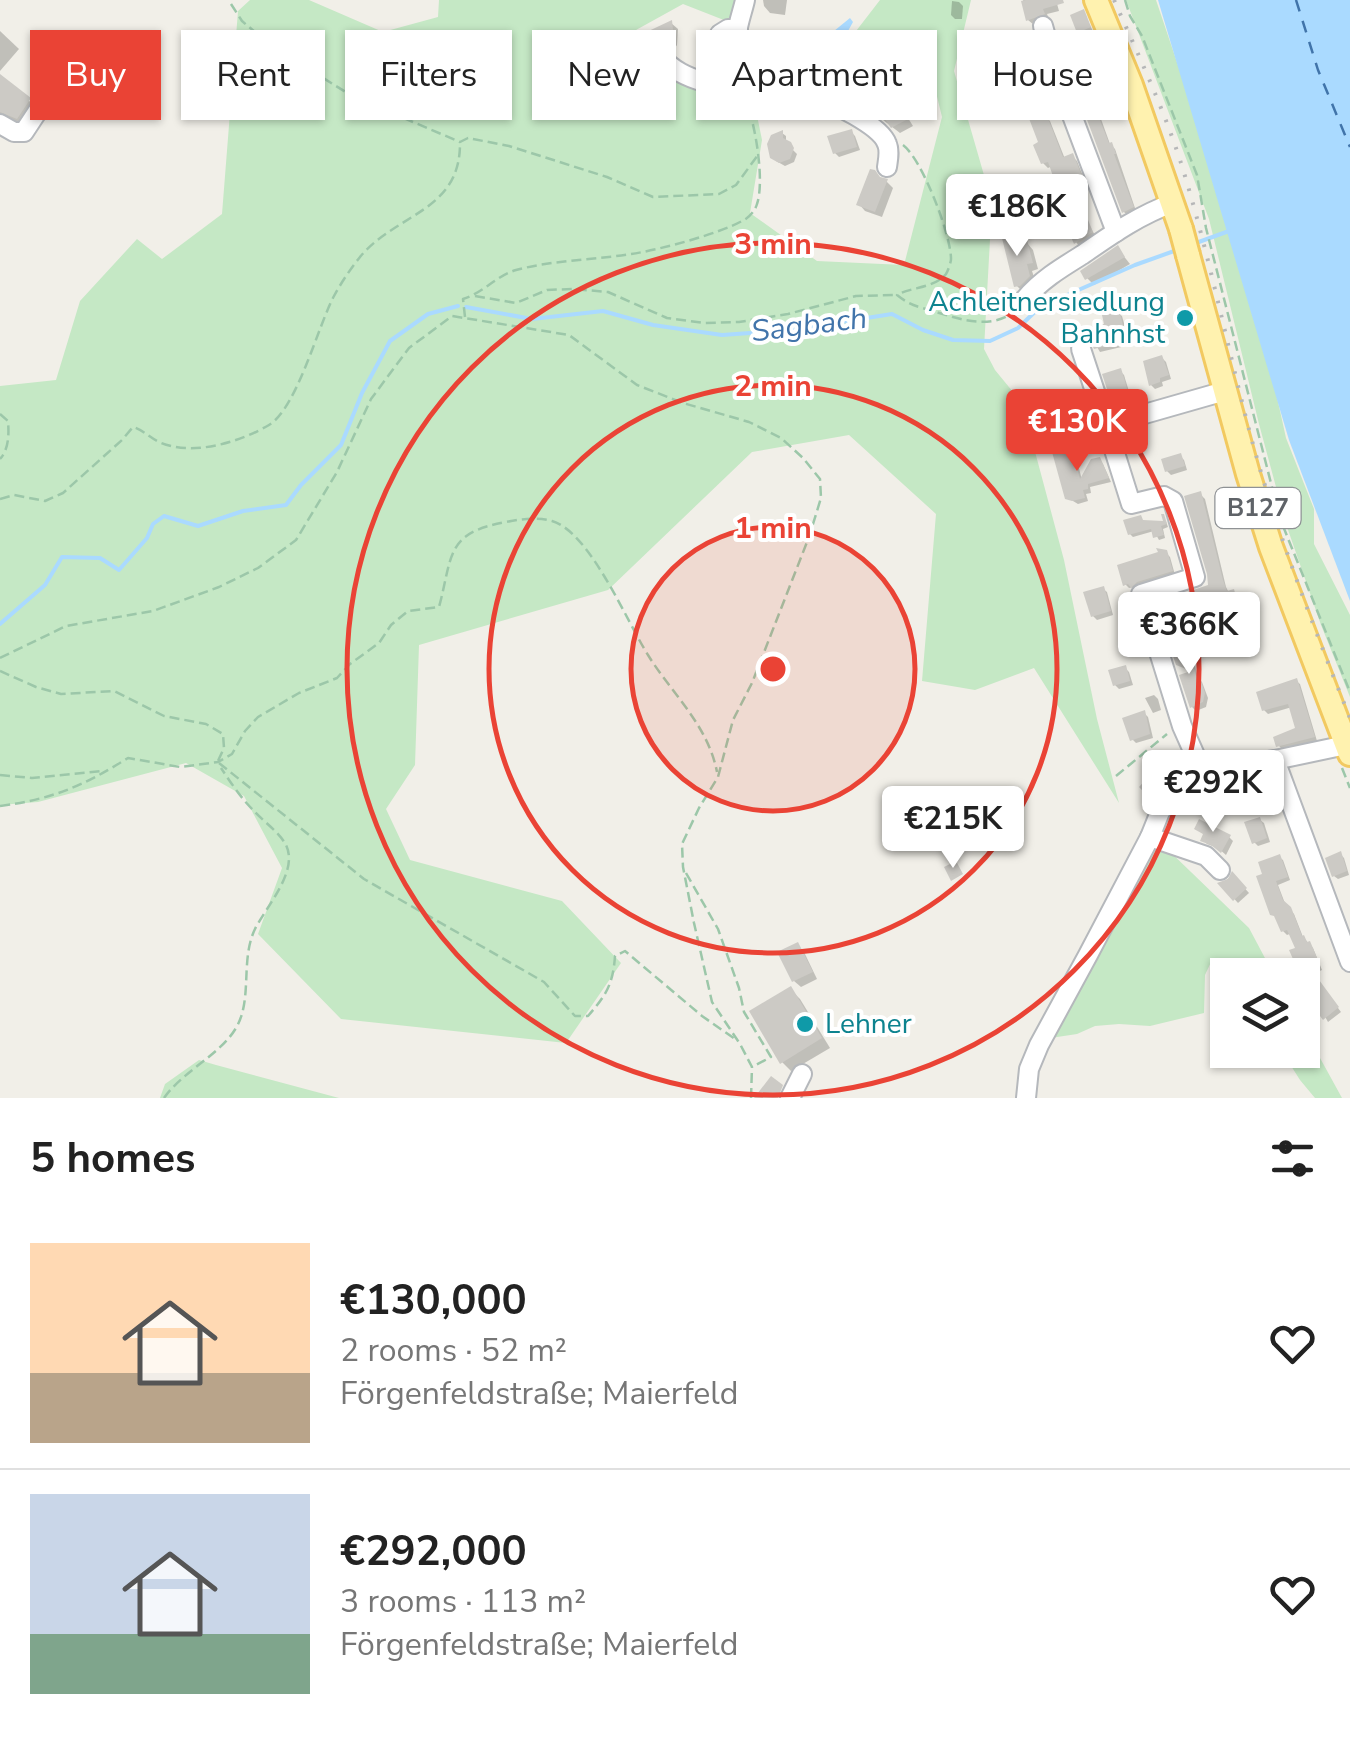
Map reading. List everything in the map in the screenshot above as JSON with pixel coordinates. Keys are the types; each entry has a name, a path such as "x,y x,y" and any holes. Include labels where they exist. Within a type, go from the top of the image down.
{"main road":[{"name":"B127","path":"1096,0 1181,229 1200,252 1225,390 1271,547 1348,749"}],"street":[{"path":"738,30 746,0"},
{"path":"1043,26 1056,74 1116,232"},
{"path":"0,124 14,132 24,132 32,120"},
{"path":"862,120 887,143 886,168"},
{"path":"1025,299 1038,284 1116,232 1173,204"},
{"path":"1081,349 1106,426 1225,390"},
{"path":"1110,437 1131,504 1164,496 1173,501 1195,577 1141,594 1182,726 1202,771"},
{"path":"1026,1098 1029,1068 1038,1045 1160,812 1180,784 1202,771 1348,749"},
{"path":"1275,760 1350,962"},
{"path":"1150,837 1206,856 1220,870"},
{"path":"790,1098 802,1074"}],"path":[{"path":"1124,0 1197,175 1207,230 1200,252 1274,498"},
{"path":"231,4 242,20 269,44 352,96 460,142 468,138 509,146 653,196 719,194 736,185 758,155"},
{"path":"466,319 463,299 512,271 633,254 742,222 757,206 759,190 752,120"},
{"path":"474,296 516,303 548,290 608,292 667,318 704,323 788,314 856,296 896,295 935,283 952,262 945,230 925,176 910,150 880,133"},
{"path":"0,499 14,494 45,501 63,493 133,427 158,442 187,448 227,442 274,422 288,402 334,295 362,255 441,197 453,178 460,142"},
{"path":"896,295 911,306 982,323 1002,320 1025,299"},
{"path":"0,658 66,626 153,611 219,587 258,568 296,540 337,472 372,399 409,348 452,316 569,335 637,385 749,422 781,438 820,480 822,498 752,683 734,720 718,777 682,844 683,867 712,1002 752,1067 751,1098"},
{"path":"0,414 8,421 9,437 0,459"},
{"path":"1280,516 1350,692"},
{"path":"0,806 59,795 128,758 180,768 218,762 232,754 258,717 299,692 338,678 408,611 439,607 457,543 466,534 528,518 554,522 568,530 588,552 648,655 705,734 718,777"},
{"path":"0,671 61,694 114,691 164,716 206,724 223,734 224,748 218,762"},
{"path":"1116,776 1182,726"},
{"path":"218,762 364,879 544,982 576,1016 588,1016 604,998 614,979 615,956 626,951 736,1040"},
{"path":"164,1098 227,1040 239,1023 254,932 290,860 280,836 238,793 218,762"},
{"path":"0,775 32,778 108,770"},
{"path":"683,867 718,929 744,1012 771,1057 752,1067"}],"green space":[{"path":"250,0 309,0 378,30 345,30 345,120 512,120 512,30 390,30 438,17 439,0 739,0 734,24 683,4 636,30 532,30 532,120 676,120 676,76 696,82 696,120 758,120 762,140 750,213 817,261 904,265 942,117 937,96 937,30 857,30 880,0 971,0 964,30 957,30 954,71 957,120 968,120 992,203 984,349 995,370 1022,403 1064,560 1119,803 1034,668 975,690 922,681 936,514 849,435 752,452 608,590 419,645 415,765 386,809 410,860 562,901 621,963 566,1043 341,1019 258,934 282,868 244,796 186,763 38,802 0,805 0,386 56,380 80,301 137,239 162,259 222,214 229,120 325,120 325,30 237,30 238,11"},
{"path":"1126,0 1156,0 1184,83 1218,130 1286,438 1314,509 1314,544 1350,615 1350,697 1286,524 1209,219"},
{"path":"1162,844 1249,928 1265,958 1210,958 1205,975 1204,1013 1150,1026 1095,1026 1077,1034 1044,1039 1152,845"},
{"path":"1320,1058 1342,1098 1315,1098 1292,1068 1320,1068"},
{"path":"199,1060 339,1098 160,1098 165,1084"}],"water":[{"path":"1158,0 1350,0 1350,601 1289,440"},
{"path":"850,18 853,22 849,30 835,30"}],"building":[{"path":"1021,1 1064,3 1043,9 1045,14 1026,21"},
{"path":"1084,9 1091,27 1076,30 1070,15"},
{"path":"672,20 673,30 651,30"},
{"path":"0,74 30,100 17,119 0,112"},
{"path":"886,120 906,120 891,128"},
{"path":"1030,120 1049,120 1063,157 1073,153 1083,179 1073,183 1078,196 1062,202 1048,162 1041,164 1033,145 1038,142"},
{"path":"1087,120 1100,120 1109,143 1112,142 1134,207 1122,213"},
{"path":"852,129 857,147 833,154 827,136"},
{"path":"783,130 783,138 794,148 790,159 779,163 770,158 767,144 771,135"},
{"path":"870,169 888,179 875,212 856,205"},
{"path":"1086,215 1093,232 1074,244 1065,223"},
{"path":"1010,231 1013,244 1027,240 1033,263 1027,264 1030,276 1014,287 1001,234"},
{"path":"1118,245 1125,257 1085,280 1080,271"},
{"path":"1119,310 1127,341 1094,349 1080,329 1104,324 1102,315"},
{"path":"1162,355 1169,375 1149,386 1143,361"},
{"path":"1121,368 1132,405 1114,410 1102,374"},
{"path":"1071,446 1080,479 1091,459 1100,457 1109,478 1088,484 1088,489 1083,490 1085,498 1072,501 1065,499 1052,452"},
{"path":"1181,453 1185,466 1165,472 1161,459"},
{"path":"1201,491 1223,580 1227,591 1234,589 1237,601 1168,623 1161,601 1208,585 1184,496"},
{"path":"1161,514 1167,524 1161,526 1164,535 1153,538 1151,529 1128,535 1123,520 1141,515 1143,520 1163,521"},
{"path":"1156,548 1167,550 1173,571 1137,582 1131,588 1128,584 1123,586 1117,565 1158,552"},
{"path":"1104,586 1111,611 1091,617 1083,592"},
{"path":"1188,645 1205,693 1203,702 1190,708 1179,675 1191,671 1176,665 1171,650"},
{"path":"1126,665 1130,681 1113,686 1108,670"},
{"path":"1297,678 1315,737 1276,747 1273,737 1295,728 1288,704 1262,711 1256,692"},
{"path":"1145,710 1150,734 1130,741 1122,718"},
{"path":"1162,755 1174,768 1150,798 1139,787 1149,776 1145,771"},
{"path":"1260,817 1267,838 1252,844 1244,822"},
{"path":"1199,819 1231,835 1221,853 1200,841 1203,834 1194,829"},
{"path":"1341,851 1347,871 1332,877 1325,858"},
{"path":"1280,854 1288,877 1276,881 1317,958 1293,958 1289,950 1295,948 1287,930 1281,932 1270,915 1256,876 1262,874 1258,862"},
{"path":"956,861 963,874 951,881 944,867"},
{"path":"1232,871 1247,888 1233,901 1217,883 1228,879"},
{"path":"798,942 813,972 792,982 777,952"},
{"path":"1320,981 1339,1007 1323,1020 1320,1016"},
{"name":"Lehner","path":"791,986 822,1038 780,1064 749,1011"},
{"path":"771,1076 783,1085 778,1098 754,1098"}],"waterway":[{"name":"Sagbach","path":"1196,243 1229,231"},
{"name":"Sagbach","path":"466,307 532,319 603,311 653,325 722,335 790,330 892,314 953,340 990,341 1018,328 1040,307 1177,250"},
{"name":"Sagbach","path":"0,624 45,585 62,557 100,558 119,570 147,538 153,524 164,516 198,526 243,511 286,505 341,445 362,393 390,341 428,314 458,306"}],"ferry route":[{"path":"1296,0 1318,70 1350,147"}],"railway":[{"path":"1114,0 1181,163 1261,473 1296,579 1350,718"}],"place":[{"name":"Achleitnersiedlung Bahnhst","path":"1185,318"},
{"name":"Lehner","path":"805,1024"}]}
